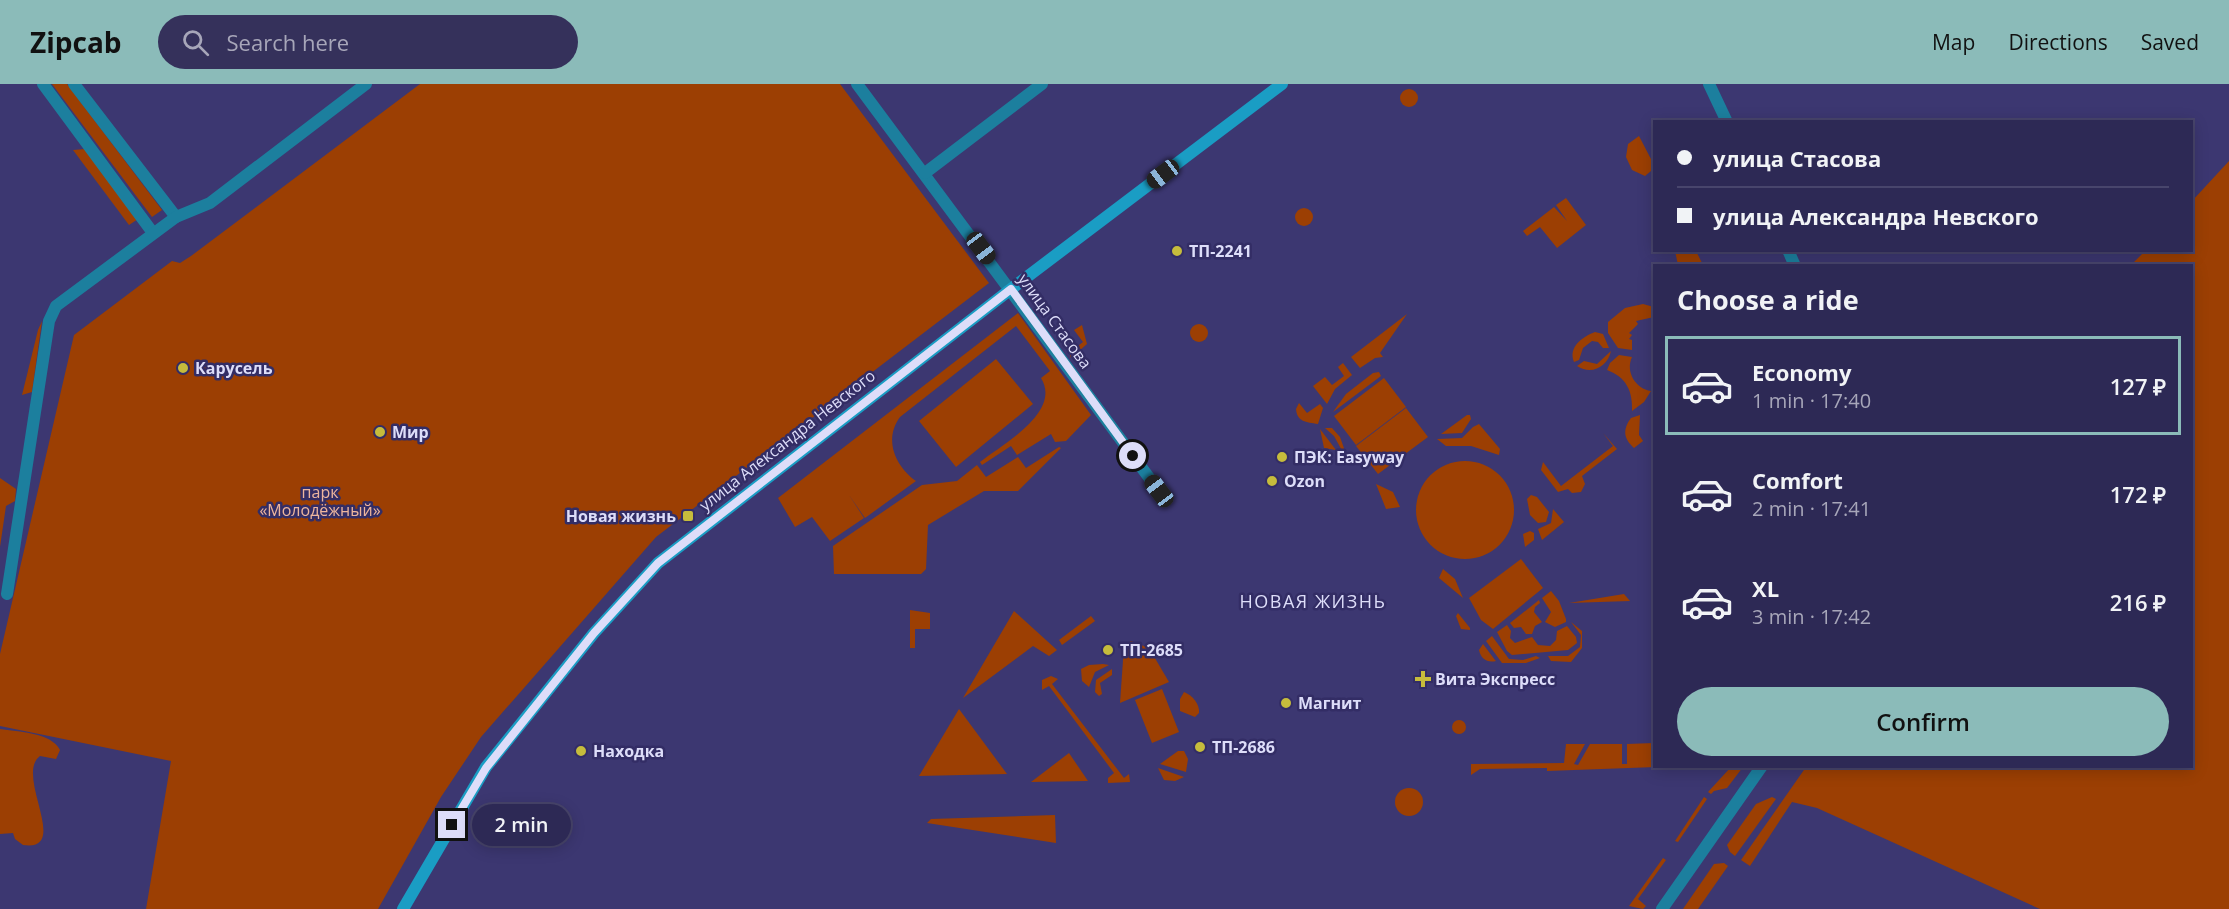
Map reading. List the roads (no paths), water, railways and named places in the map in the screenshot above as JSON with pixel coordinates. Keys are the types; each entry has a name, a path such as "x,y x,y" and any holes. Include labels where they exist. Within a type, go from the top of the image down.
{"street":[{"path":"43,84 153,233"},
{"path":"74,84 176,217"},
{"path":"7,594 51,314 63,300 153,233 176,217 210,203 366,84"},
{"name":"улица Стасова","path":"857,84 1159,491"},
{"path":"925,173 1042,84"},
{"name":"улица Александра Невского","path":"403,909 486,768 634,587 676,547 1282,84"},
{"path":"1709,84 1726,120"},
{"path":"1662,909 1761,768"}],"place":[{"name":"ТП-2241","path":"1177,251"},
{"name":"Карусель","path":"183,368"},
{"name":"Мир","path":"380,432"},
{"name":"ПЭК: Easyway","path":"1282,457"},
{"name":"Ozon","path":"1272,481"},
{"name":"Новая жизнь","path":"688,516"},
{"name":"ТП-2685","path":"1108,650"},
{"name":"Вита Экспресс","path":"1423,679"},
{"name":"Магнит","path":"1286,703"},
{"name":"ТП-2686","path":"1200,747"},
{"name":"Находка","path":"581,751"}],"district":[{"name":"НОВАЯ ЖИЗНЬ","path":"1313,602"}],"park label":[{"name":"парк «Молодёжный»","path":"320,501"}]}
